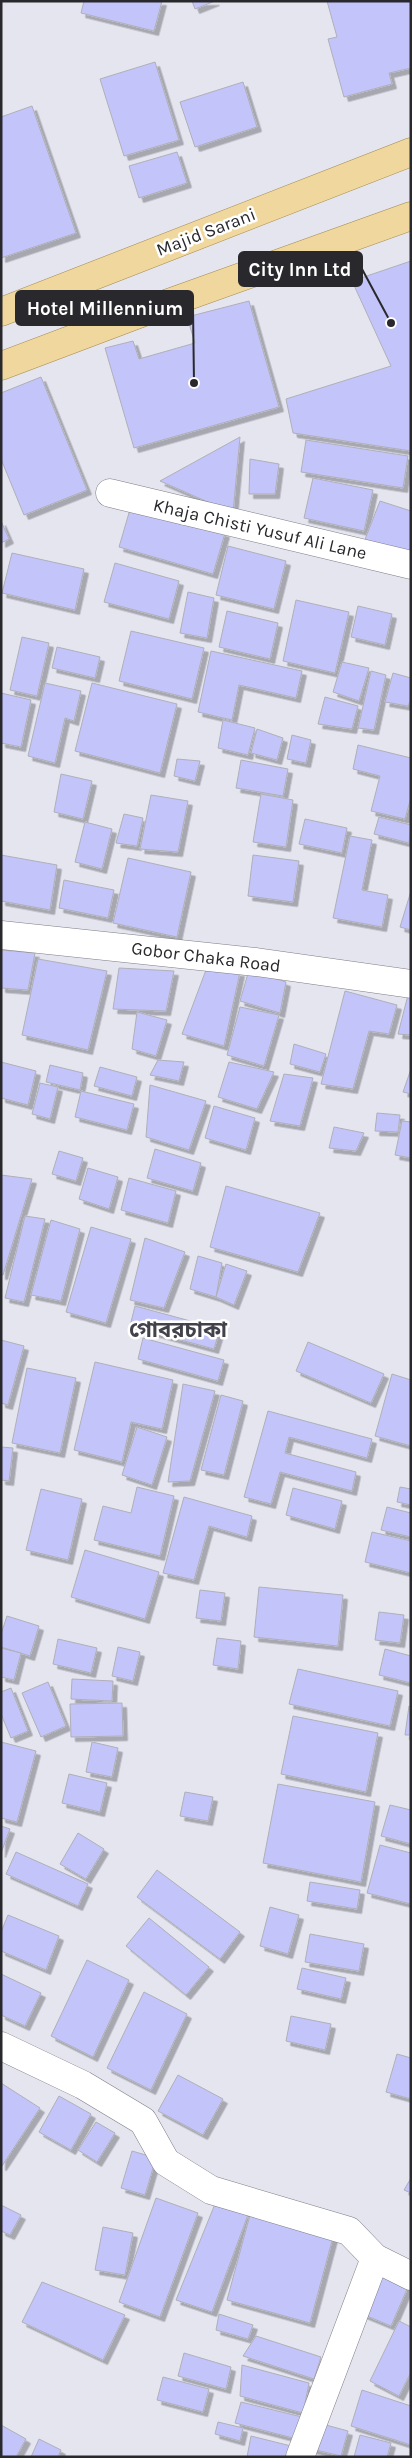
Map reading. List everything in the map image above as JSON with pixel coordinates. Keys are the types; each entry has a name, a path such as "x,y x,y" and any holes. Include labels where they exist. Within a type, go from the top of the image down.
{"main road":[{"name":"Majid Sarani","path":"1,312 411,152"},
{"path":"1,366 160,306 411,216"}],"street":[{"name":"Khaja Chisti Yusuf Ali Lane","path":"110,493 411,565"},
{"name":"Gobor Chaka Road","path":"1,935 256,962 411,984"},
{"path":"1,2046 83,2085 143,2121 166,2162 211,2190 349,2231 375,2258 411,2276"},
{"path":"300,2457 375,2258"}],"building":[{"path":"84,1 162,1 154,31 81,13"},
{"path":"192,1 215,1 195,9"},
{"path":"327,1 411,1 411,68 389,73 392,84 344,97 328,39 337,37"},
{"path":"155,62 179,140 124,156 100,79"},
{"path":"243,82 257,127 195,147 180,102"},
{"path":"32,106 76,233 1,258 1,117"},
{"path":"177,152 187,183 139,198 129,166"},
{"path":"411,261 411,451 293,433 286,399 391,366 352,281"},
{"path":"249,301 279,407 134,448 105,348 133,341 139,359 195,343 187,317"},
{"path":"41,377 87,490 24,515 1,459 1,393"},
{"path":"240,437 233,513 160,481"},
{"path":"306,440 408,456 403,488 301,472"},
{"path":"250,459 279,464 275,494 249,494"},
{"path":"313,478 373,490 364,531 304,518"},
{"path":"380,501 411,511 411,556 364,542"},
{"path":"131,506 225,533 213,574 119,547"},
{"path":"1,521 9,539 1,543"},
{"path":"228,546 286,561 274,609 216,595"},
{"path":"12,553 84,569 75,610 2,593"},
{"path":"115,563 179,581 169,619 104,602"},
{"path":"188,592 214,598 207,638 180,633"},
{"path":"296,600 349,612 335,673 283,661"},
{"path":"358,606 392,614 385,645 351,637"},
{"path":"227,611 278,623 270,659 219,647"},
{"path":"131,631 204,648 192,699 119,681"},
{"path":"22,637 49,643 37,696 10,690"},
{"path":"57,647 100,657 95,678 52,668"},
{"path":"211,651 302,671 296,698 239,685 232,720 198,712"},
{"path":"342,662 369,668 359,701 333,692"},
{"path":"371,671 386,675 374,730 358,728"},
{"path":"393,673 411,678 411,699 408,706 385,702"},
{"path":"45,683 81,691 74,721 65,718 55,763 28,756"},
{"path":"92,683 177,704 160,773 75,751"},
{"path":"1,693 31,700 21,747 1,743"},
{"path":"325,697 358,706 352,729 318,724"},
{"path":"223,720 255,728 248,755 218,748"},
{"path":"257,729 283,738 277,760 251,753"},
{"path":"292,735 311,740 306,763 287,759"},
{"path":"358,745 411,758 411,797 405,819 371,811 380,776 353,769"},
{"path":"177,759 200,761 195,781 174,776"},
{"path":"241,760 288,769 283,796 236,788"},
{"path":"61,774 92,781 83,819 54,812"},
{"path":"261,794 293,800 286,847 253,842"},
{"path":"151,795 188,801 178,852 140,849"},
{"path":"124,814 143,818 137,846 116,843"},
{"path":"379,817 411,825 409,843 374,834"},
{"path":"305,819 347,828 342,853 299,844"},
{"path":"85,822 112,829 102,869 75,862"},
{"path":"350,836 372,840 362,890 388,895 382,927 333,918"},
{"path":"1,855 57,865 50,910 1,901"},
{"path":"253,855 299,861 293,902 248,896"},
{"path":"128,858 191,872 177,937 113,923"},
{"path":"64,880 114,890 108,918 59,908"},
{"path":"411,891 411,930 400,927"},
{"path":"1,950 35,953 28,990 1,988"},
{"path":"38,959 107,971 88,1050 22,1035"},
{"path":"119,968 174,971 166,1011 113,1009"},
{"path":"206,970 240,972 224,1046 182,1034"},
{"path":"249,970 286,982 280,1013 240,1001"},
{"path":"345,991 397,1005 389,1034 369,1031 353,1089 321,1084"},
{"path":"408,995 411,995 411,1035 398,1034"},
{"path":"240,1007 279,1015 264,1066 227,1055"},
{"path":"137,1012 167,1020 156,1056 132,1049"},
{"path":"294,1044 326,1054 320,1072 290,1064"},
{"path":"158,1060 184,1062 179,1081 150,1075"},
{"path":"1,1062 36,1071 28,1105 1,1098"},
{"path":"229,1062 274,1072 257,1109 218,1097"},
{"path":"50,1065 83,1073 80,1090 46,1082"},
{"path":"100,1067 137,1077 132,1096 94,1086"},
{"path":"411,1069 411,1094 403,1092"},
{"path":"284,1074 313,1078 300,1126 270,1121"},
{"path":"40,1083 58,1087 50,1119 32,1114"},
{"path":"150,1085 206,1101 189,1150 146,1137"},
{"path":"81,1091 134,1104 127,1130 75,1117"},
{"path":"214,1106 255,1118 246,1150 205,1138"},
{"path":"377,1113 400,1115 398,1132 375,1131"},
{"path":"402,1121 411,1122 411,1158 395,1155"},
{"path":"334,1127 364,1133 356,1151 329,1148"},
{"path":"155,1149 201,1163 193,1191 147,1178"},
{"path":"59,1151 83,1158 76,1181 52,1174"},
{"path":"88,1168 118,1177 109,1209 79,1199"},
{"path":"1,1175 32,1179 3,1275 1,1275"},
{"path":"129,1178 176,1191 168,1223 121,1210"},
{"path":"226,1186 320,1213 298,1272 210,1247"},
{"path":"25,1216 45,1219 24,1302 5,1298"},
{"path":"51,1220 80,1229 61,1301 31,1295"},
{"path":"91,1227 131,1239 106,1323 66,1312"},
{"path":"145,1238 185,1252 164,1308 130,1300"},
{"path":"198,1256 222,1263 216,1297 190,1289"},
{"path":"226,1264 247,1271 234,1305 216,1297"},
{"path":"135,1306 220,1329 214,1349 130,1326"},
{"path":"143,1338 224,1360 218,1381 138,1359"},
{"path":"1,1340 24,1346 8,1405 1,1403"},
{"path":"308,1342 384,1374 371,1403 296,1371"},
{"path":"95,1362 173,1380 162,1429 131,1422 122,1462 74,1450"},
{"path":"27,1368 76,1378 60,1453 12,1443"},
{"path":"392,1374 411,1380 411,1446 375,1436"},
{"path":"183,1384 215,1391 190,1481 168,1482"},
{"path":"221,1395 243,1401 224,1475 201,1470"},
{"path":"268,1411 372,1439 367,1458 289,1437 285,1453 356,1472 352,1491 280,1472 271,1504 244,1497"},
{"path":"137,1427 167,1437 152,1485 122,1475"},
{"path":"1,1447 13,1448 9,1481 1,1480"},
{"path":"137,1487 174,1496 160,1556 94,1540 103,1506 131,1513"},
{"path":"400,1487 411,1489 411,1505 397,1502"},
{"path":"293,1488 342,1501 335,1529 286,1515"},
{"path":"41,1489 82,1499 68,1560 26,1550"},
{"path":"184,1497 252,1516 247,1537 209,1526 194,1580 163,1573"},
{"path":"387,1507 411,1513 411,1537 381,1530"},
{"path":"372,1532 411,1541 411,1573 365,1562"},
{"path":"85,1550 159,1572 145,1619 71,1597"},
{"path":"259,1587 343,1595 338,1646 254,1637"},
{"path":"200,1590 225,1593 221,1621 196,1618"},
{"path":"379,1612 404,1615 400,1643 375,1640"},
{"path":"7,1616 39,1626 30,1656 1,1647 1,1634"},
{"path":"217,1638 241,1641 238,1669 213,1665"},
{"path":"58,1639 97,1648 91,1673 53,1664"},
{"path":"118,1647 140,1652 133,1681 112,1676"},
{"path":"1,1648 21,1653 14,1680 1,1677"},
{"path":"385,1649 411,1656 411,1683 379,1675"},
{"path":"298,1669 398,1691 390,1726 289,1704"},
{"path":"72,1679 113,1681 112,1701 71,1699"},
{"path":"48,1682 66,1726 41,1737 22,1693"},
{"path":"11,1688 28,1731 11,1738 1,1714 1,1692"},
{"path":"122,1703 123,1736 71,1737 70,1704"},
{"path":"409,1706 411,1706 411,1735 405,1735"},
{"path":"293,1716 378,1733 366,1792 281,1774"},
{"path":"1,1742 36,1751 17,1822 1,1818"},
{"path":"92,1742 118,1748 112,1777 86,1772"},
{"path":"69,1774 107,1783 100,1812 62,1803"},
{"path":"278,1784 375,1802 361,1882 263,1863"},
{"path":"185,1792 213,1797 208,1821 180,1816"},
{"path":"390,1805 411,1810 411,1844 381,1836"},
{"path":"1,1826 10,1829 1,1853"},
{"path":"78,1833 104,1849 86,1879 60,1864"},
{"path":"380,1845 411,1853 411,1904 367,1893"},
{"path":"16,1852 88,1884 78,1906 6,1874"},
{"path":"157,1870 240,1932 220,1959 137,1897"},
{"path":"310,1882 360,1890 357,1909 307,1901"},
{"path":"270,1907 299,1915 288,1954 260,1946"},
{"path":"8,1915 59,1936 46,1970 1,1951 1,1932"},
{"path":"149,1918 209,1967 186,1995 126,1946"},
{"path":"310,1934 364,1944 359,1971 305,1962"},
{"path":"87,1960 129,1980 93,2057 51,2036"},
{"path":"302,1968 346,1978 341,1999 297,1989"},
{"path":"1,1974 41,1993 25,2026 1,2015"},
{"path":"144,1992 187,2014 151,2090 107,2068"},
{"path":"291,2016 331,2024 325,2050 286,2041"},
{"path":"397,2054 411,2058 411,2099 386,2092"},
{"path":"178,2075 223,2099 203,2135 158,2111"},
{"path":"1,2083 40,2108 2,2166 1,2166"},
{"path":"59,2096 91,2114 71,2150 39,2132"},
{"path":"96,2122 115,2133 97,2162 78,2150"},
{"path":"132,2151 156,2158 145,2195 121,2188"},
{"path":"411,2178 411,2193 404,2190"},
{"path":"156,2198 198,2213 160,2317 119,2302"},
{"path":"215,2204 249,2212 212,2312 176,2300"},
{"path":"1,2205 21,2215 10,2235 1,2231"},
{"path":"250,2215 333,2237 310,2323 227,2300"},
{"path":"103,2227 133,2233 125,2275 95,2270"},
{"path":"378,2275 408,2287 391,2326 362,2314"},
{"path":"42,2282 125,2315 103,2360 22,2322"},
{"path":"219,2314 253,2325 248,2339 216,2330"},
{"path":"399,2321 411,2327 411,2372 399,2396 370,2381"},
{"path":"256,2336 321,2357 314,2379 243,2356"},
{"path":"184,2353 231,2367 226,2389 178,2376"},
{"path":"242,2365 309,2383 303,2413 240,2396"},
{"path":"163,2377 209,2389 203,2412 157,2400"},
{"path":"362,2390 411,2406 411,2445 351,2426"},
{"path":"241,2402 302,2417 297,2439 235,2423"},
{"path":"218,2422 243,2428 240,2441 215,2434"},
{"path":"315,2422 348,2431 341,2456 308,2448"},
{"path":"1,2425 26,2439 16,2457 1,2457"},
{"path":"360,2435 391,2443 387,2457 354,2457"},
{"path":"251,2436 291,2446 288,2457 247,2457"},
{"path":"39,2439 61,2450 58,2457 31,2457"}],"place":[{"name":"City Inn Ltd","path":"391,323"},
{"name":"Hotel Millennium","path":"194,383"}],"district":[{"name":"গোবরচাকা","path":"178,1330"}]}
